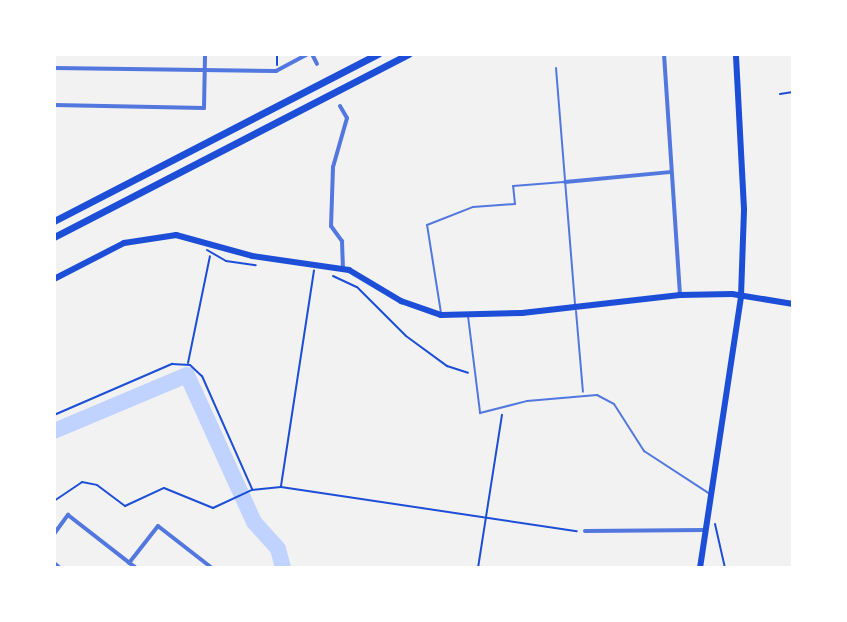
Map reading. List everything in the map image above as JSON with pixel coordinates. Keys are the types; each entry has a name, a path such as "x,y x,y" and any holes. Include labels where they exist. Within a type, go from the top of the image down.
{"highway":[{"path":"54,221 378,54"},
{"path":"54,237 409,54"}],"main road":[{"path":"700,568 741,296 744,209 736,54"},
{"path":"54,279 124,243 165,235 343,269 401,301 441,315 575,307 680,295 741,296 793,304"}],"street":[{"path":"54,105 204,108 205,54"},
{"path":"54,68 276,71 310,54 317,64"},
{"path":"664,54 680,295"},
{"path":"340,106 347,118 333,167 331,226 342,241 343,269"},
{"path":"565,182 670,172"},
{"path":"54,534 68,515 136,568"},
{"path":"129,563 158,526 212,568"},
{"path":"585,531 705,530"},
{"path":"54,563 60,568"}],"lane":[{"path":"556,68 583,393"},
{"path":"441,315 427,225 473,207 515,204 513,186 565,182"},
{"path":"468,315 480,413 503,406 583,393 614,404 644,451 710,494"}],"path":[{"path":"276,71 277,54"},
{"path":"780,94 793,92"},
{"path":"197,247 210,255 270,266"},
{"path":"187,364 210,255"},
{"path":"299,270 314,271 357,287 406,336 450,368 473,375"},
{"path":"281,487 314,271"},
{"path":"54,415 172,364 187,364 202,376 251,490"},
{"path":"478,568 503,406"},
{"path":"54,501 82,482 97,485 125,506 164,488 213,508 251,490 281,487 585,531"},
{"path":"707,516 713,518 725,568"}],"waterway":[{"path":"54,431 187,375 254,522 278,549 283,568"}]}
